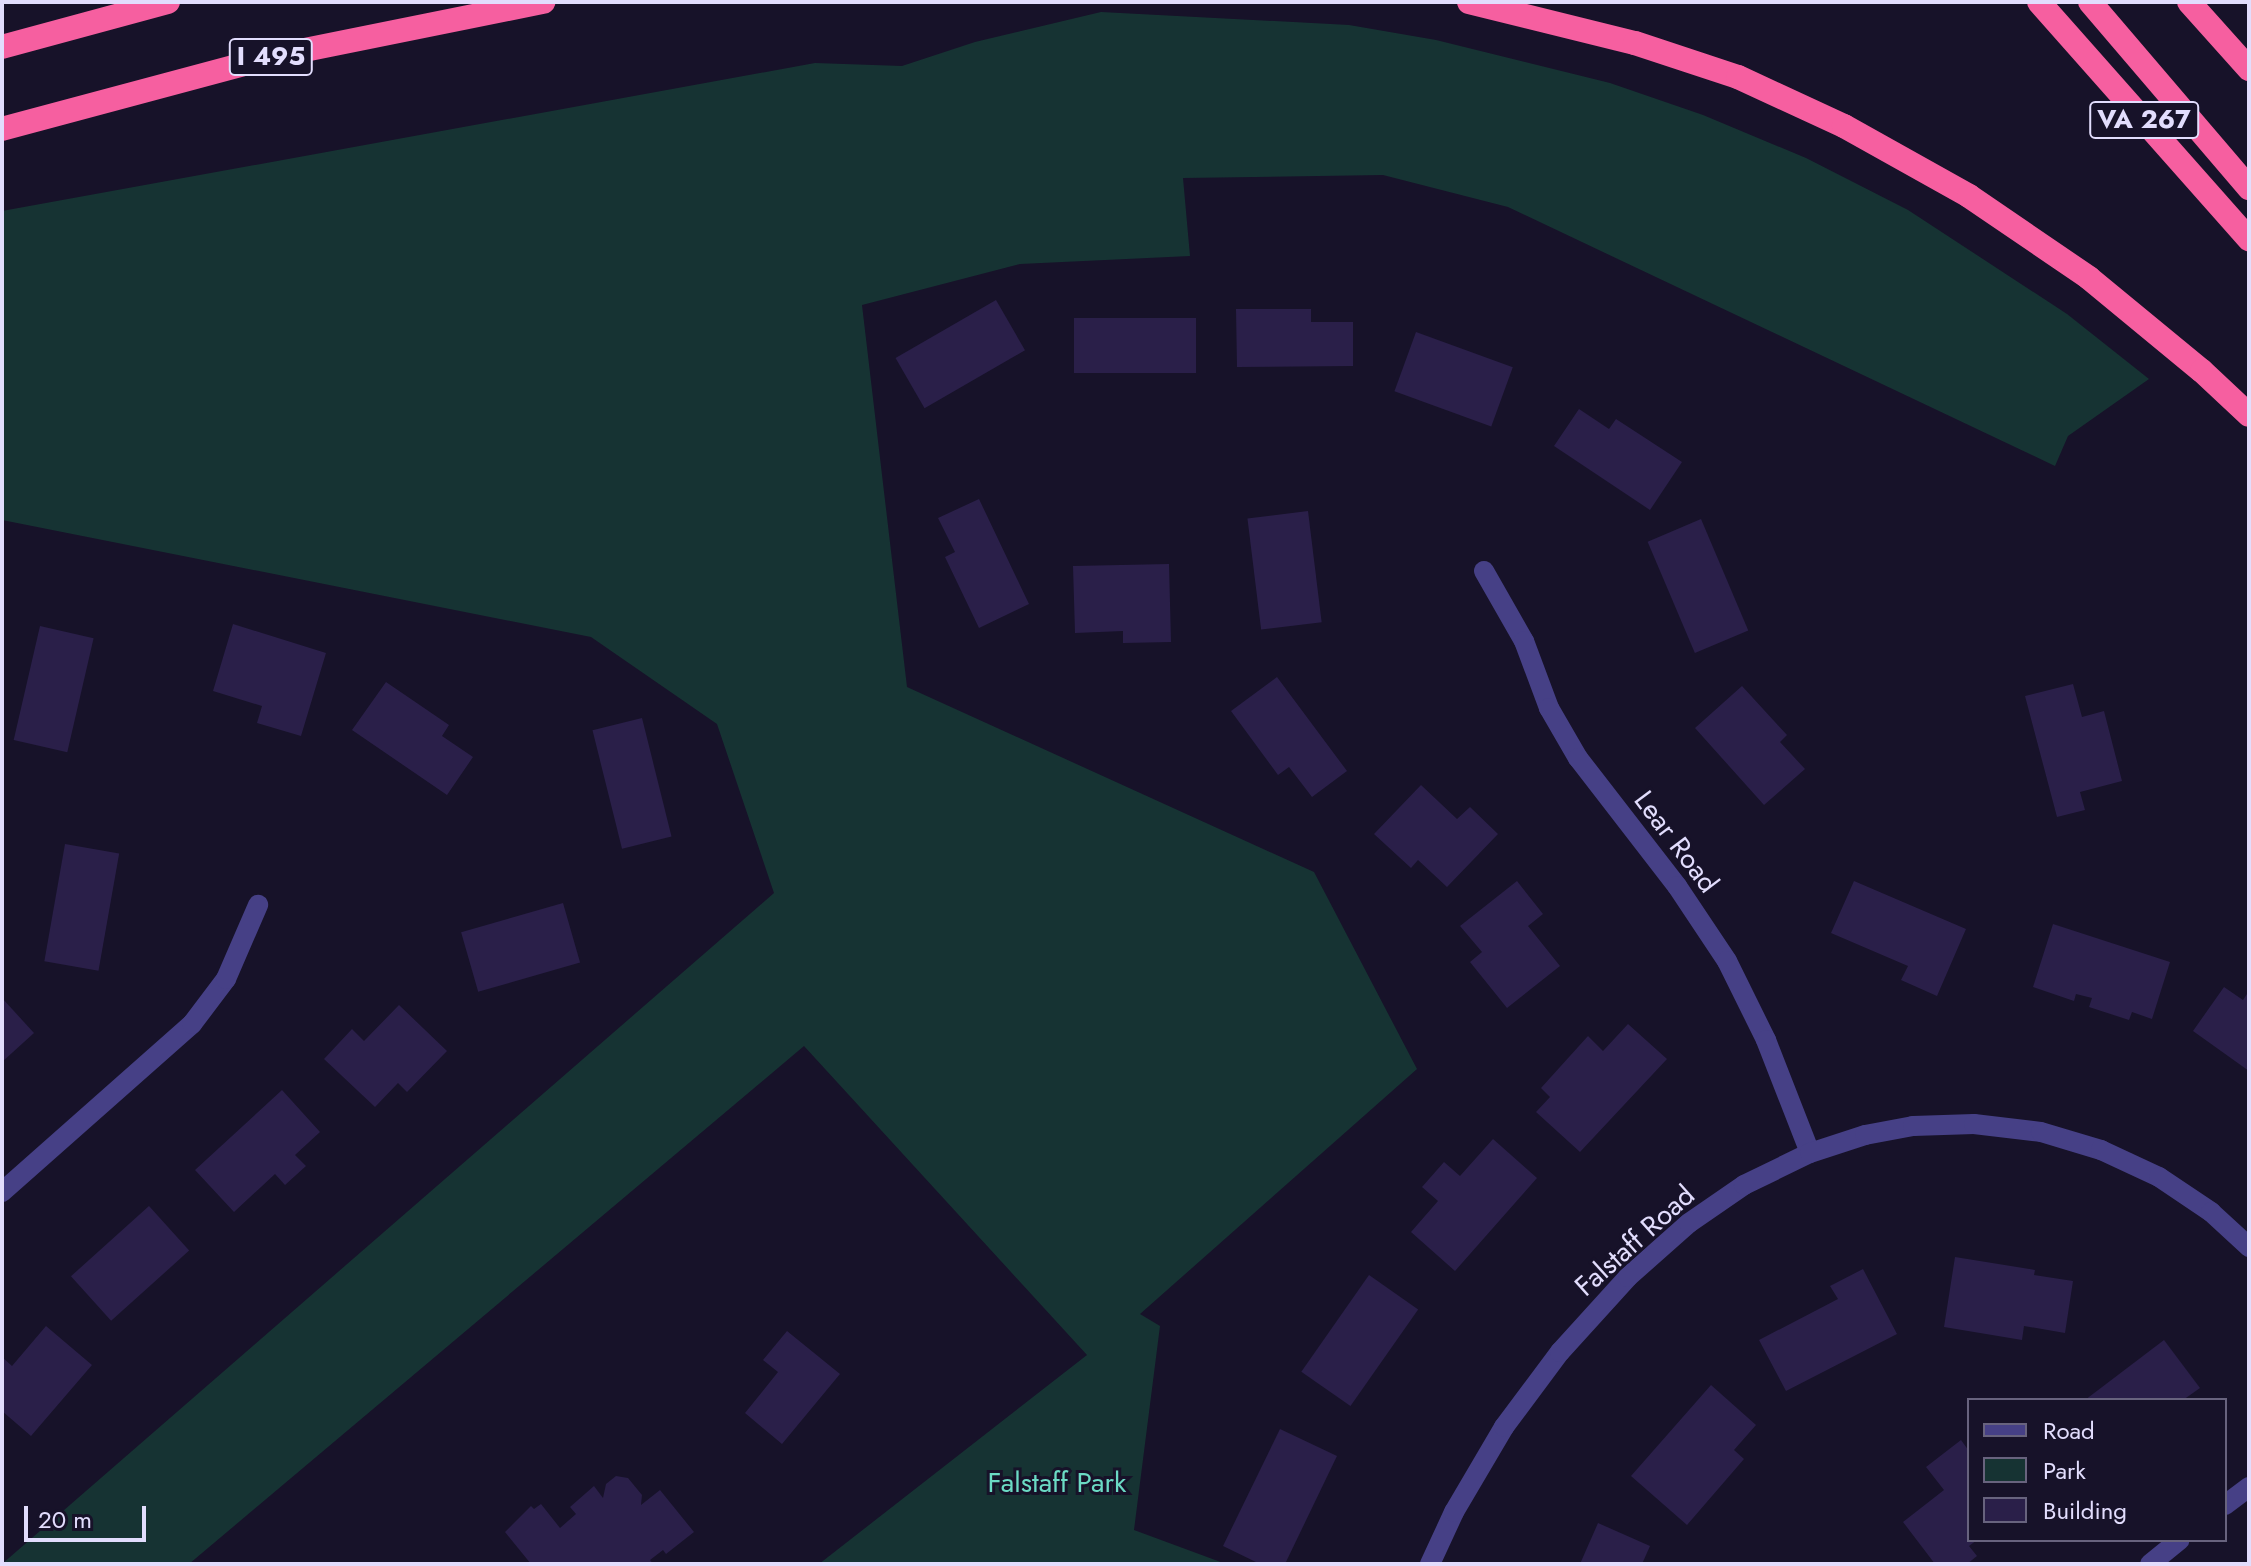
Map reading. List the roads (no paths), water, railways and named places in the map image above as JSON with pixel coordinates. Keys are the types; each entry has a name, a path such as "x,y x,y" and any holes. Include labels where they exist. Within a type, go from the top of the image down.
{"highway":[{"path":"2,47 168,2"},
{"name":"I 495","path":"2,129 270,57 544,2"},
{"path":"1469,2 1650,48 1738,77 1844,126 1969,196 2089,278 2202,371 2249,415"},
{"name":"VA 267","path":"2039,2 2249,239"},
{"path":"2090,2 2249,188"},
{"path":"2189,2 2249,69"}],"street":[{"name":"Lear Road","path":"1484,571 1524,641 1549,708 1578,758 1677,886 1727,961 1766,1040 1810,1153"},
{"path":"2,1192 192,1024 226,979 258,905"},
{"name":"Falstaff Road","path":"1430,1564 1454,1512 1504,1427 1560,1352 1628,1277 1689,1223 1733,1192 1810,1153 1865,1135 1913,1126 1974,1124 2041,1132 2101,1150 2159,1177 2211,1212 2249,1247"},
{"path":"2227,1504 2249,1487"},
{"path":"2150,1564 2178,1542"}],"park label":[{"name":"Falstaff Park","path":"1057,1483"}]}
